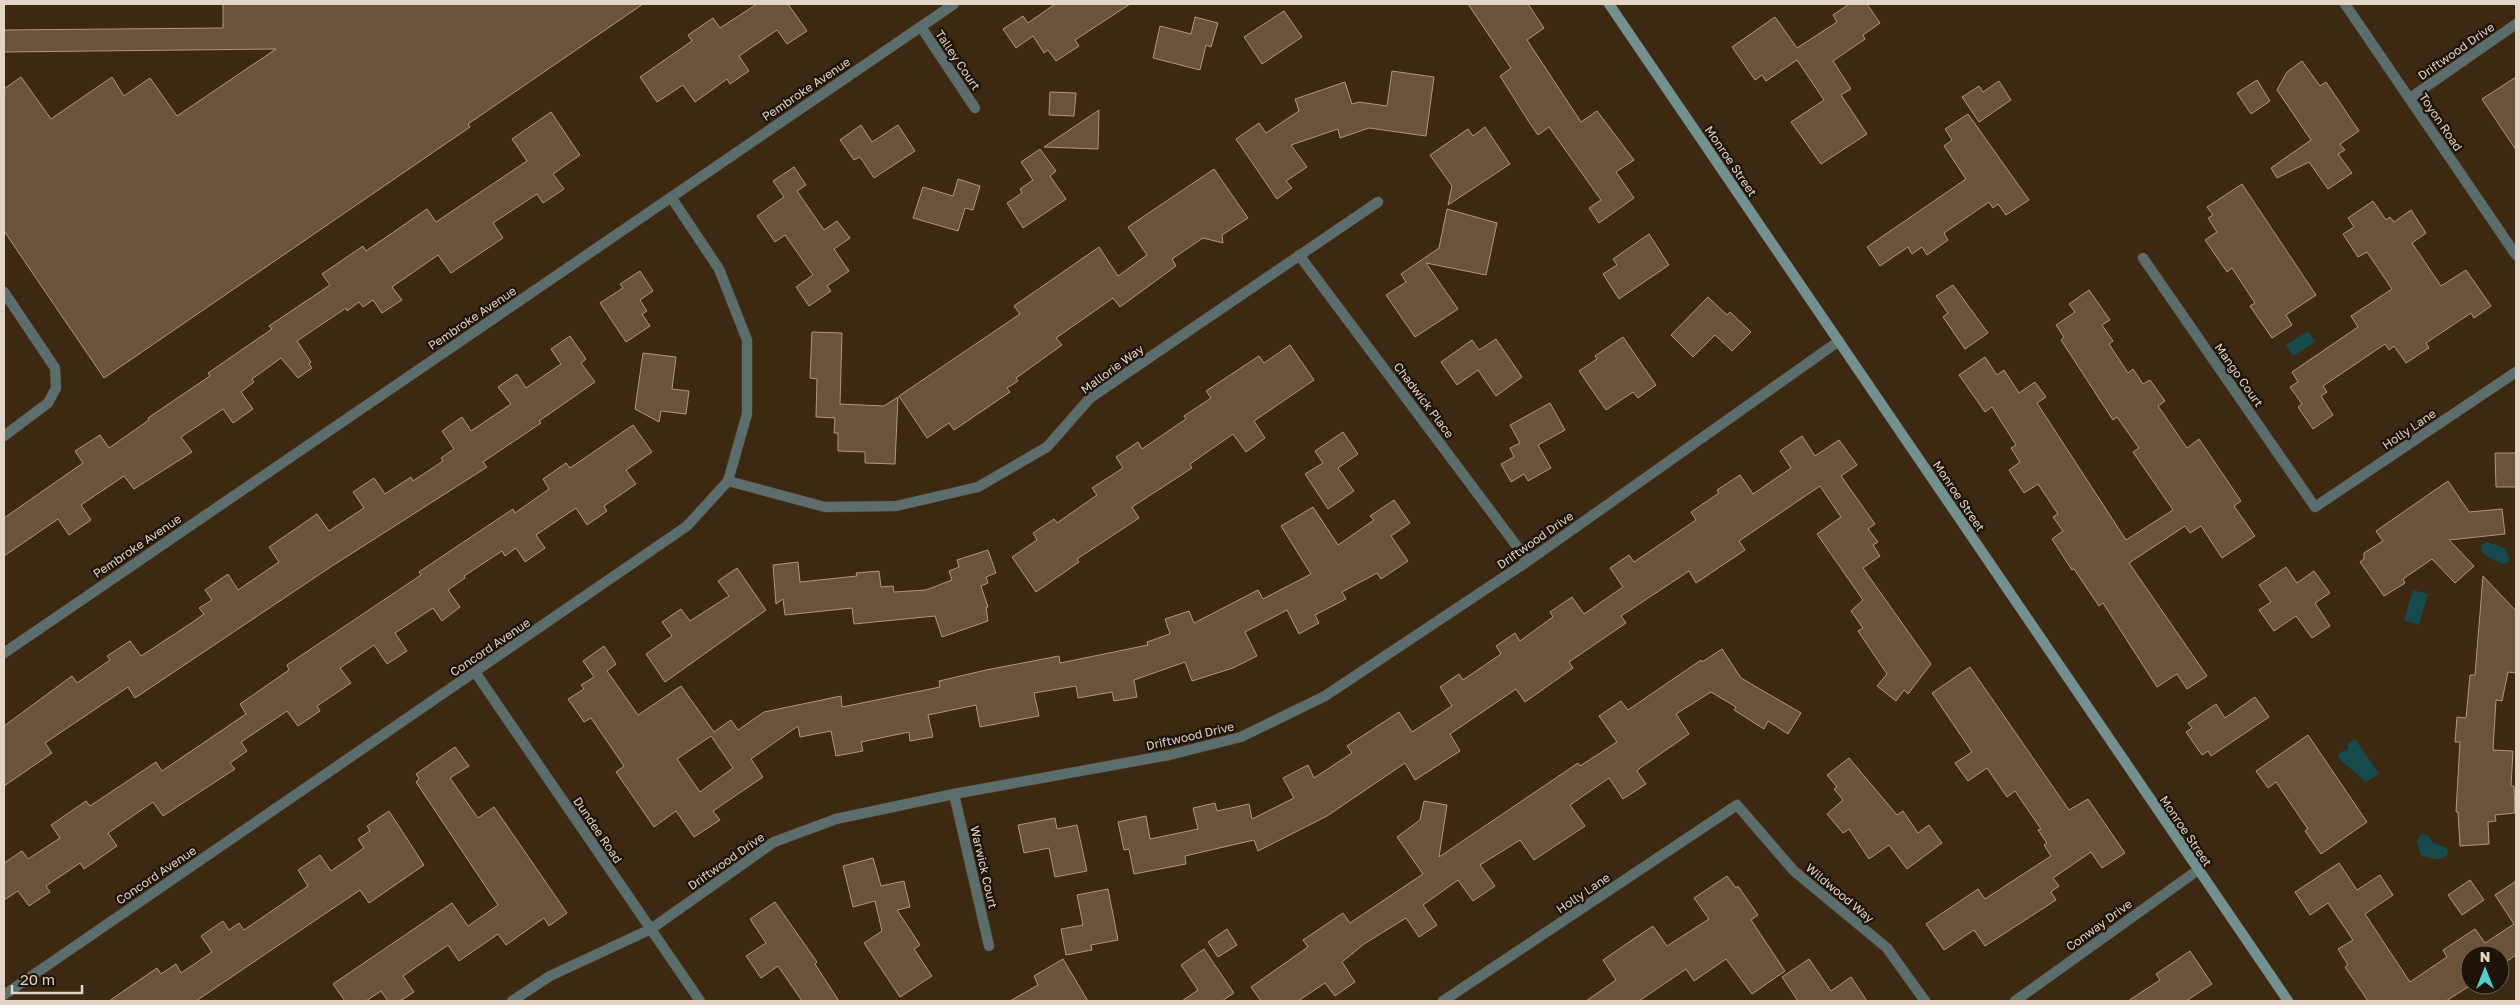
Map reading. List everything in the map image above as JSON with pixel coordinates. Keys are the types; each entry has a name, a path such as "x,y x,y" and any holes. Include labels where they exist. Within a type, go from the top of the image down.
{"street":[{"name":"Pembroke Avenue","path":"4,653 954,4"},
{"name":"Monroe Street","path":"1609,4 2288,1001"},
{"name":"Toyon Road","path":"2345,4 2516,255"},
{"name":"Driftwood Drive","path":"2410,98 2516,24"},
{"name":"Talley Court","path":"921,26 975,108"},
{"name":"Concord Avenue","path":"4,995 687,526 728,481 747,414 747,340 719,269 671,197"},
{"name":"Mallorie Way","path":"728,481 825,507 896,506 978,487 1047,447 1090,398 1378,202"},
{"name":"Chadwick Place","path":"1299,255 1528,561"},
{"name":"Mango Court","path":"2143,258 2315,507"},
{"path":"4,292 55,368 56,388 48,403 4,436"},
{"name":"Driftwood Drive","path":"512,1001 550,976 651,930 774,842 836,819 954,794 1169,755 1242,737 1325,696 1528,561 1839,341"},
{"name":"Holly Lane","path":"2315,507 2516,372"},
{"name":"Dundee Road","path":"475,672 700,1001"},
{"name":"Warwick Court","path":"954,794 989,946"},
{"name":"Holly Lane","path":"1444,1001 1737,805"},
{"name":"Wildwood Way","path":"1737,805 1794,871 1887,948 1925,1001"},
{"name":"Conway Drive","path":"2015,1001 2198,870"}],"water":[{"path":"2308,331 2315,342 2293,356 2286,345"},
{"path":"2487,542 2505,548 2510,560 2507,564 2493,560 2481,551 2482,545"},
{"path":"2413,590 2428,594 2419,625 2404,620"},
{"path":"2355,739 2379,774 2366,782 2339,759 2338,754 2348,749 2348,744"},
{"path":"2421,834 2427,835 2434,843 2447,848 2448,853 2439,859 2421,856 2417,841"}],"building":[{"path":"223,4 643,4 468,124 470,127 104,378 4,231 4,89 21,77 51,119 112,77 124,96 150,78 177,116 276,49 4,52 4,30 223,28"},
{"path":"757,4 788,4 807,31 787,44 777,30 739,56 749,71 730,84 727,79 695,102 683,85 657,102 640,77 692,41 688,35 713,18 720,28"},
{"path":"1055,4 1130,4 1075,40 1079,46 1056,61 1048,50 1044,53 1033,36 1016,48 1003,29 1023,16 1028,23"},
{"path":"1468,4 1528,4 1544,28 1527,40 1581,122 1597,111 1634,160 1616,172 1634,198 1599,223 1589,208 1601,200 1549,127 1538,135 1529,122 1500,76 1511,68"},
{"path":"1849,4 1867,4 1880,23 1863,35 1865,39 1833,61 1851,89 1841,95 1867,134 1821,164 1791,122 1824,100 1797,60 1766,81 1762,75 1755,80 1732,47 1775,17 1797,48 1837,22 1833,15"},
{"path":"1284,11 1302,37 1262,64 1244,37"},
{"path":"1195,17 1218,23 1211,47 1206,45 1200,70 1153,58 1160,26 1191,34"},
{"path":"2302,61 2320,86 2326,82 2359,131 2340,144 2345,150 2338,154 2352,173 2328,189 2309,162 2277,178 2271,168 2311,140 2277,90 2287,72"},
{"path":"1392,71 1434,77 1426,136 1369,128 1340,138 1338,129 1291,145 1307,167 1286,181 1292,188 1277,199 1236,139 1259,123 1266,133 1299,111 1295,99 1345,82 1352,104 1359,102 1387,106"},
{"path":"2516,77 2516,150 2482,99"},
{"path":"2257,80 2270,101 2251,114 2237,93"},
{"path":"1999,81 2011,100 1979,122 1962,97 1979,86 1983,92"},
{"path":"1050,92 1076,93 1074,116 1049,115"},
{"path":"1099,110 1098,149 1044,147"},
{"path":"551,112 580,155 553,174 564,189 543,203 537,194 493,223 503,238 451,273 438,255 392,287 402,300 382,313 373,300 363,307 359,302 347,311 346,308 297,341 311,362 309,364 312,368 298,378 281,358 252,379 254,382 241,392 253,409 233,423 223,409 181,437 192,452 134,489 124,476 81,505 91,520 69,535 58,519 4,556 4,518 83,463 75,451 100,435 109,448 149,420 148,418 210,376 208,373 272,329 269,326 330,285 322,274 363,246 366,251 427,209 436,222 527,161 512,139"},
{"path":"1968,114 2029,200 2006,215 1998,204 1993,208 1989,202 1944,233 1948,240 1927,255 1922,247 1912,254 1908,247 1880,266 1867,247 1966,179 1944,146 1952,140 1945,129"},
{"path":"861,125 872,142 898,125 915,151 874,178 860,157 854,160 840,140"},
{"path":"1485,127 1510,164 1448,205 1452,186 1430,155 1468,129 1473,136"},
{"path":"1040,149 1056,171 1050,176 1066,199 1023,228 1007,203 1022,193 1020,189 1033,180 1021,162"},
{"path":"794,167 806,185 797,191 824,230 837,221 850,238 834,249 849,271 827,286 831,291 809,306 796,287 813,275 785,235 775,242 757,216 784,197 773,181"},
{"path":"1214,169 1248,218 1222,235 1223,243 1203,238 1172,259 1176,266 1120,307 1113,298 1056,338 1062,345 1016,378 1018,381 1007,388 1010,392 954,430 949,423 927,438 899,396 1020,314 1014,306 1099,247 1118,276 1147,255 1128,227"},
{"path":"958,179 980,186 973,210 965,208 958,231 913,218 923,187 953,196"},
{"path":"2242,184 2316,295 2286,315 2292,325 2272,338 2250,306 2255,303 2232,268 2227,272 2205,240 2217,232 2208,218 2213,215 2207,207"},
{"path":"2373,201 2386,220 2390,217 2394,222 2411,210 2426,233 2412,243 2441,286 2466,270 2491,306 2474,318 2471,313 2426,343 2429,348 2406,363 2394,346 2389,350 2385,344 2323,386 2327,392 2321,396 2333,415 2313,429 2298,407 2302,404 2290,387 2298,382 2292,372 2358,327 2351,316 2392,289 2367,252 2358,257 2343,234 2354,227 2348,218"},
{"path":"1447,209 1497,223 1486,275 1426,263 1458,309 1415,337 1386,295 1406,282 1401,274 1439,248"},
{"path":"1649,234 1669,265 1619,299 1603,274 1617,265 1613,259"},
{"path":"640,271 653,291 640,300 647,311 642,314 650,326 626,342 600,303 623,288 620,284"},
{"path":"1953,285 1988,333 1965,349 1943,317 1948,313 1936,296"},
{"path":"2089,290 2110,320 2102,325 2113,341 2109,344 2128,373 2133,369 2143,384 2150,380 2165,401 2158,406 2187,448 2199,439 2241,501 2234,506 2255,536 2222,558 2201,526 2190,533 2185,526 2129,563 2207,676 2187,689 2177,674 2157,687 2103,603 2099,606 2074,569 2072,570 2052,539 2063,531 2053,517 2058,514 2038,484 2024,493 2009,470 2020,462 2011,448 2016,445 1992,407 1985,412 1959,375 1985,357 1997,375 2004,370 2019,393 2035,382 2046,397 2037,403 2126,540 2173,510 2133,452 2139,448 2117,417 2113,420 2061,340 2064,337 2056,325 2075,312 2069,304"},
{"path":"1708,297 1727,315 1730,312 1751,332 1732,351 1715,335 1693,357 1671,335"},
{"path":"812,332 842,333 840,404 884,406 898,397 895,464 865,463 865,452 838,451 838,433 834,433 835,418 816,417 817,379 810,378"},
{"path":"570,336 586,359 581,363 595,382 539,421 541,423 483,462 487,467 332,566 135,698 128,687 45,743 52,753 4,786 4,726 72,676 77,683 110,660 107,656 130,641 141,656 187,626 204,614 199,608 212,600 205,590 228,574 238,590 279,562 269,547 317,514 329,531 364,508 353,492 374,478 385,494 411,477 413,481 443,461 441,458 454,449 442,431 462,417 471,431 511,404 498,387 517,374 526,388 561,364 551,349"},
{"path":"1623,337 1656,385 1638,398 1633,392 1606,410 1579,371 1597,359 1595,356"},
{"path":"1496,339 1522,377 1496,396 1478,370 1457,385 1441,362 1472,340 1479,350"},
{"path":"1290,345 1314,380 1254,421 1265,438 1246,452 1233,434 1190,464 1192,468 1132,507 1139,518 1077,559 1079,562 1036,592 1012,557 1037,540 1033,533 1054,519 1057,523 1097,495 1092,488 1123,468 1116,457 1138,442 1142,449 1186,419 1184,416 1211,398 1206,391 1259,356 1264,363"},
{"path":"643,353 676,357 672,389 689,391 686,414 661,411 659,422 635,409"},
{"path":"1550,403 1565,430 1538,445 1551,468 1528,481 1524,474 1511,482 1501,464 1514,457 1510,448 1520,443 1510,425"},
{"path":"633,425 652,452 626,470 636,484 604,506 607,511 587,525 576,508 536,535 545,548 525,562 516,548 505,556 502,551 464,576 465,578 448,590 460,607 442,621 433,608 395,633 407,651 387,664 374,645 340,668 351,683 317,706 320,711 298,726 287,711 241,742 247,751 230,763 235,769 163,816 153,802 108,833 117,846 84,869 80,863 46,886 50,892 29,906 18,891 4,900 4,863 22,851 28,859 60,838 51,825 86,801 90,806 156,762 162,771 246,714 240,704 289,670 287,665 421,575 419,572 459,545 513,509 515,513 549,489 543,479 566,463 570,468"},
{"path":"1343,432 1358,454 1338,468 1354,491 1328,509 1305,474 1323,463 1315,451"},
{"path":"1802,436 1815,456 1839,440 1857,465 1841,476 1875,524 1868,529 1878,542 1873,545 1880,556 1863,568 1931,664 1908,694 1904,690 1896,701 1877,686 1887,674 1858,631 1863,628 1851,611 1863,600 1817,534 1841,517 1820,486 1739,541 1745,550 1696,583 1689,571 1621,616 1626,623 1569,662 1573,668 1525,702 1516,689 1450,734 1460,751 1415,780 1405,763 1327,816 1258,851 1254,840 1185,856 1186,864 1134,874 1129,849 1124,850 1118,822 1146,816 1150,839 1198,829 1193,808 1215,803 1217,811 1249,804 1252,819 1294,798 1283,778 1308,765 1314,778 1352,753 1347,746 1399,712 1412,732 1452,706 1440,687 1459,674 1463,680 1501,654 1496,646 1515,633 1520,641 1553,617 1550,612 1572,597 1584,614 1623,587 1610,568 1629,555 1634,562 1696,520 1691,512 1719,493 1717,490 1740,475 1753,494 1791,468 1780,451"},
{"path":"2495,453 2516,453 2516,487 2496,487"},
{"path":"2448,481 2469,512 2502,509 2505,534 2449,540 2474,566 2455,583 2432,559 2403,579 2405,583 2384,596 2360,562 2364,559 2364,553 2383,541 2376,531"},
{"path":"1394,500 1410,523 1391,536 1408,561 1381,579 1377,573 1342,592 1346,599 1315,615 1319,623 1299,634 1287,610 1245,632 1257,656 1233,668 1192,681 1185,662 1134,680 1137,697 1114,701 1112,692 1078,698 1076,686 1034,693 1039,716 980,727 976,705 928,715 933,737 910,741 909,732 861,742 863,751 836,756 831,731 800,737 798,726 751,759 763,777 713,811 720,820 694,837 676,811 654,827 616,772 624,766 591,718 584,722 568,699 584,689 581,685 594,677 583,661 604,646 616,664 607,671 638,715 681,686 714,732 731,720 738,730 764,712 841,696 842,707 940,687 939,681 986,670 1059,656 1060,663 1148,645 1147,642 1170,634 1165,619 1189,611 1194,623 1258,590 1263,599 1311,574 1281,526 1313,507 1338,545 1374,520 1370,516","holes":["711,736 733,768 700,792 677,759"]},
{"path":"988,550 996,573 986,577 988,583 981,586 988,607 986,607 988,621 942,637 935,616 854,624 852,608 785,615 783,599 776,604 773,565 798,562 800,582 857,576 856,573 879,571 881,587 893,586 894,592 926,590 952,580 949,571 959,567 957,560"},
{"path":"2286,567 2297,583 2314,571 2330,593 2315,603 2330,626 2312,638 2296,616 2274,631 2259,610 2271,602 2259,585"},
{"path":"737,568 766,610 665,682 646,654 672,636 662,622 681,609 690,621 729,596 718,581"},
{"path":"2483,576 2516,611 2516,673 2508,672 2502,701 2496,700 2493,750 2513,751 2511,786 2514,786 2515,813 2495,815 2496,821 2488,822 2489,844 2460,846 2458,812 2456,812 2460,742 2455,742 2457,717 2466,718 2470,675 2475,675"},
{"path":"1722,649 1741,678 1801,713 1788,734 1768,721 1764,729 1734,710 1736,707 1711,692 1676,714 1689,734 1637,771 1646,784 1623,799 1609,778 1570,805 1585,826 1534,860 1520,840 1480,865 1495,886 1473,901 1458,880 1423,905 1437,925 1419,937 1406,918 1364,944 1342,962 1355,982 1335,996 1325,983 1298,1001 1261,1001 1251,987 1308,947 1303,940 1343,913 1350,923 1423,874 1397,837 1420,820 1424,801 1447,805 1439,857 1578,763 1580,766 1617,742 1599,716 1621,701 1628,710 1701,660 1702,662"},
{"path":"1970,667 2069,810 2088,799 2125,853 2102,868 2091,852 2053,878 2059,886 2051,892 2056,900 1985,946 1974,930 1944,950 1926,924 1978,889 1985,899 2051,856 2044,845 2047,843 2038,830 2041,829 2015,791 2007,797 1987,768 1968,781 1955,763 1972,752 1932,693"},
{"path":"2255,697 2269,717 2211,756 2208,751 2202,755 2186,732 2192,728 2188,723 2216,704 2225,718"},
{"path":"2308,735 2367,822 2321,854 2305,831 2308,829 2276,782 2268,788 2256,771"},
{"path":"455,747 469,766 450,778 478,818 494,807 567,913 549,926 544,918 506,945 498,934 459,961 448,945 403,976 414,992 400,1001 388,1001 381,991 366,1001 345,1001 333,984 452,903 468,926 498,905 416,782 419,779 416,774"},
{"path":"1849,758 1897,815 1903,811 1918,833 1929,825 1942,843 1907,869 1889,845 1869,859 1849,829 1843,833 1827,814 1843,800 1834,789 1837,787 1827,775"},
{"path":"389,811 424,865 369,903 360,890 196,1001 109,1001 157,968 161,974 176,964 181,973 212,952 201,936 223,921 229,930 239,923 244,930 308,886 298,870 320,855 331,871 364,848 358,839 370,831 367,826"},
{"path":"1055,818 1057,829 1077,825 1087,871 1055,877 1049,848 1024,853 1018,825"},
{"path":"873,858 881,886 904,881 910,907 897,910 920,945 914,949 932,976 900,997 864,943 882,931 875,901 853,907 843,866"},
{"path":"2339,863 2357,890 2380,875 2393,895 2365,914 2410,982 2447,957 2443,950 2475,929 2485,943 2514,924 2495,895 2516,881 2516,955 2510,959 2510,945 2460,945 2460,992 2446,1001 2368,1001 2345,967 2348,965 2338,949 2353,940 2328,903 2310,915 2295,892"},
{"path":"1727,876 1736,888 1738,886 1758,915 1751,920 1785,971 1752,994 1726,959 1694,981 1686,969 1639,1001 1586,1001 1616,980 1603,960 1653,926 1667,946 1709,919 1694,898"},
{"path":"2470,880 2484,900 2462,915 2448,895"},
{"path":"1108,889 1118,940 1091,945 1092,950 1066,955 1061,929 1083,925 1077,895"},
{"path":"775,902 817,962 815,964 839,1001 802,1001 778,966 761,978 746,956 766,943 750,919"},
{"path":"1227,929 1237,945 1218,957 1208,942"},
{"path":"1204,949 1234,993 1222,1001 1182,1001 1198,990 1181,965"},
{"path":"2190,951 2212,984 2186,1001 2128,1001 2160,980 2156,974"},
{"path":"1063,959 1088,1001 1010,1001 1038,985 1034,976"},
{"path":"1809,959 1831,991 1851,977 1867,1001 1798,1001 1782,977"}]}
